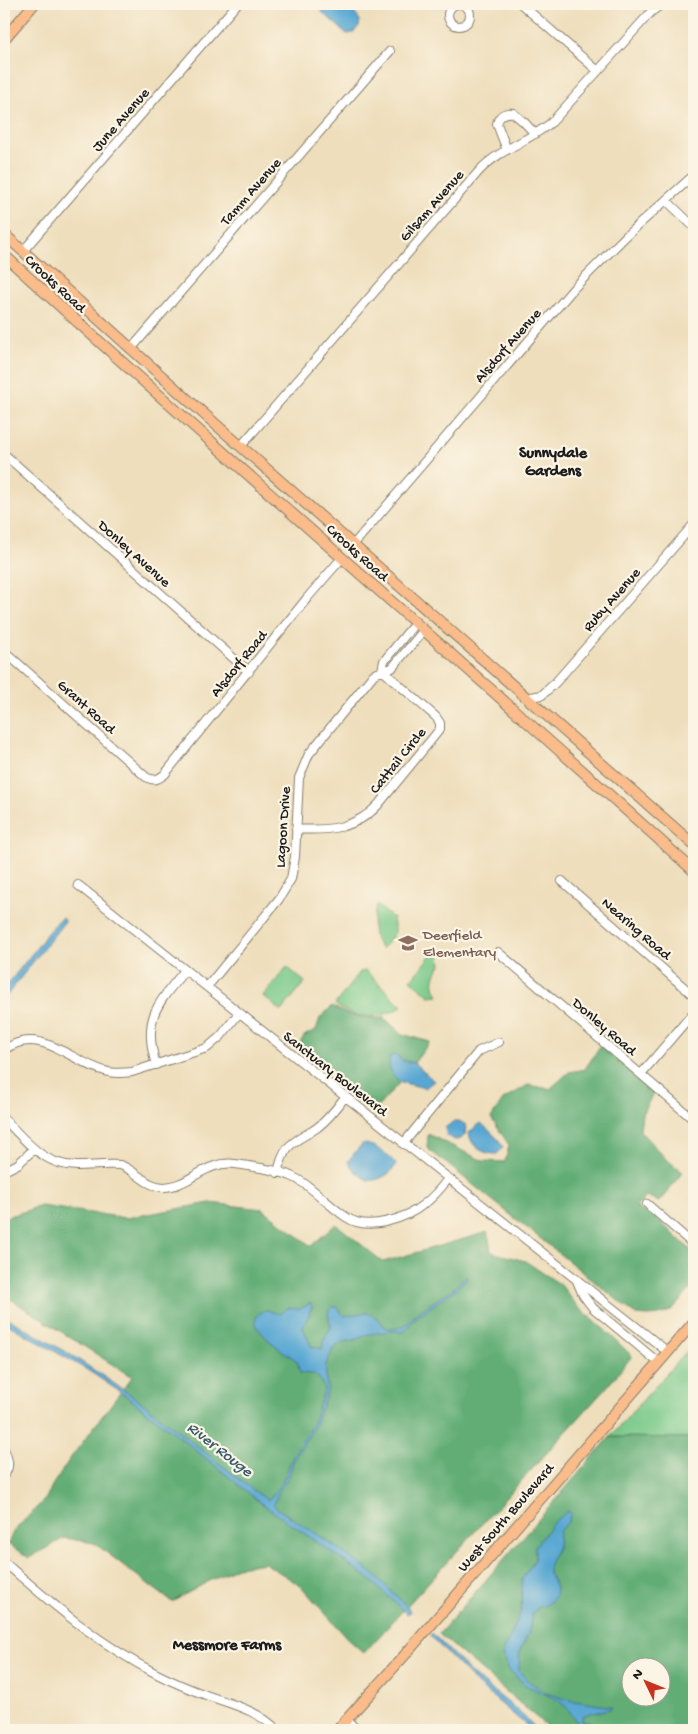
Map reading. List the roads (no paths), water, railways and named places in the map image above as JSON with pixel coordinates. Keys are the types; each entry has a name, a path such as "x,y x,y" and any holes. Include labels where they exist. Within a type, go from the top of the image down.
{"main road":[{"path":"4,39 34,4"},
{"name":"Crooks Road","path":"4,234 307,505 694,845"},
{"path":"4,256 17,260 22,256 23,252"},
{"name":"Crooks Road","path":"4,256 224,454 694,870"},
{"path":"49,297 56,290 65,290"},
{"path":"224,454 235,456 240,452 241,446"},
{"path":"289,511 296,504 307,505"},
{"path":"445,649 457,651 460,650 463,643"},
{"path":"522,717 534,712 544,714"},
{"name":"West South Boulevard","path":"338,1730 430,1627 694,1322"}],"street":[{"name":"June Avenue","path":"23,252 237,4"},
{"path":"521,4 598,71"},
{"name":"Gilsam Avenue","path":"241,446 480,170 492,159 535,134 556,118 657,5"},
{"name":"Tamm Avenue","path":"131,349 390,51"},
{"path":"507,150 497,124 503,114 508,112 518,116 535,134"},
{"name":"Alsdorf Avenue","path":"353,545 574,288 605,256 694,175"},
{"path":"666,200 694,227"},
{"name":"Donley Avenue","path":"4,454 249,672"},
{"name":"Ruby Avenue","path":"548,691 694,524"},
{"name":"Alsdorf Road","path":"154,780 165,774 308,597 342,558"},
{"name":"Lagoon Drive","path":"382,670 384,661 416,622"},
{"name":"Lagoon Drive","path":"206,988 287,888 294,868 299,778 309,754 374,674 392,668 424,630"},
{"name":"Grant Road","path":"4,650 146,777 154,780"},
{"name":"Cattail Circle","path":"296,829 334,829 346,826 366,816 378,805 440,729 440,723 436,718 382,670"},
{"path":"526,698 538,697 548,691"},
{"path":"544,714 544,702 548,691"},
{"name":"Nearing Road","path":"562,882 694,996"},
{"name":"Sanctuary Boulevard","path":"78,885 668,1352"},
{"name":"Donley Road","path":"498,952 694,1120"},
{"path":"156,1064 149,1037 152,1018 159,1002 185,970"},
{"path":"641,1074 694,1012"},
{"path":"4,1050 20,1042 42,1043 65,1051 98,1069 113,1073 132,1072 206,1048 221,1036 239,1013"},
{"path":"403,1144 479,1051 499,1042"},
{"path":"278,1172 288,1146 322,1123 345,1097"},
{"path":"4,1119 34,1149 51,1161 66,1165 113,1165 126,1167 152,1184 164,1187 176,1184 210,1167 221,1164 234,1164 278,1172 300,1181 346,1218 358,1223 383,1222 420,1208 432,1198 448,1179"},
{"path":"4,1171 18,1164 34,1149"},
{"path":"647,1204 694,1245"},
{"name":"Sanctuary Boulevard","path":"577,1281 583,1295 592,1308 659,1363"},
{"path":"4,1449 9,1466 4,1476"},
{"path":"4,1562 75,1622 116,1650 170,1680 253,1712 278,1730"},
{"path":"347,1720 358,1730"}],"water":[{"path":"313,4 352,4 355,14 360,20 359,26 353,33 347,34"},
{"path":"62,917 65,921 4,999 4,989 47,933"},
{"path":"393,1055 403,1061 414,1063 434,1081 425,1088 400,1082 390,1072 389,1057"},
{"path":"454,1121 459,1121 466,1125 465,1135 461,1139 455,1140 447,1136 445,1128"},
{"path":"481,1123 498,1139 503,1147 497,1154 487,1153 478,1149 472,1142 469,1133"},
{"path":"362,1144 367,1144 381,1151 396,1164 395,1167 381,1178 369,1180 363,1177 348,1161"},
{"path":"465,1277 467,1278 455,1290 415,1318 404,1332 392,1331 370,1334 352,1341 342,1342 333,1349 326,1365 328,1389 318,1417 314,1427 295,1457 288,1478 273,1504 372,1573 408,1607 410,1612 407,1614 368,1578 262,1504 176,1434 123,1394 89,1371 4,1322 4,1316 76,1358 140,1401 268,1500 285,1476 293,1456 313,1423 325,1388 316,1375 300,1373 297,1361 265,1336 255,1321 258,1315 267,1310 279,1314 288,1308 300,1309 310,1303 312,1307 303,1328 311,1346 322,1349 326,1334 331,1328 328,1313 331,1307 338,1307 342,1314 346,1316 367,1312 378,1319 385,1327 391,1329 398,1328 408,1323 416,1314 454,1288"},
{"path":"568,1511 571,1513 568,1522 559,1531 558,1546 549,1564 549,1573 556,1588 555,1596 550,1603 537,1608 532,1614 529,1632 520,1651 519,1670 527,1680 546,1693 569,1700 612,1707 611,1709 582,1716 582,1720 595,1724 592,1726 581,1724 575,1720 567,1708 558,1700 525,1685 509,1670 504,1660 503,1649 509,1640 521,1611 522,1579 535,1559 535,1546 554,1522"},
{"path":"432,1633 472,1674 517,1710 538,1730 532,1730 476,1683 430,1636"}],"place":[{"name":"Deerfield Elementary","path":"408,943"}],"district":[{"name":"Sunnydale Gardens","path":"553,460"},
{"name":"Messmore Farms","path":"227,1643"}],"water label":[{"name":"River Rouge","path":"221,1448"}]}
